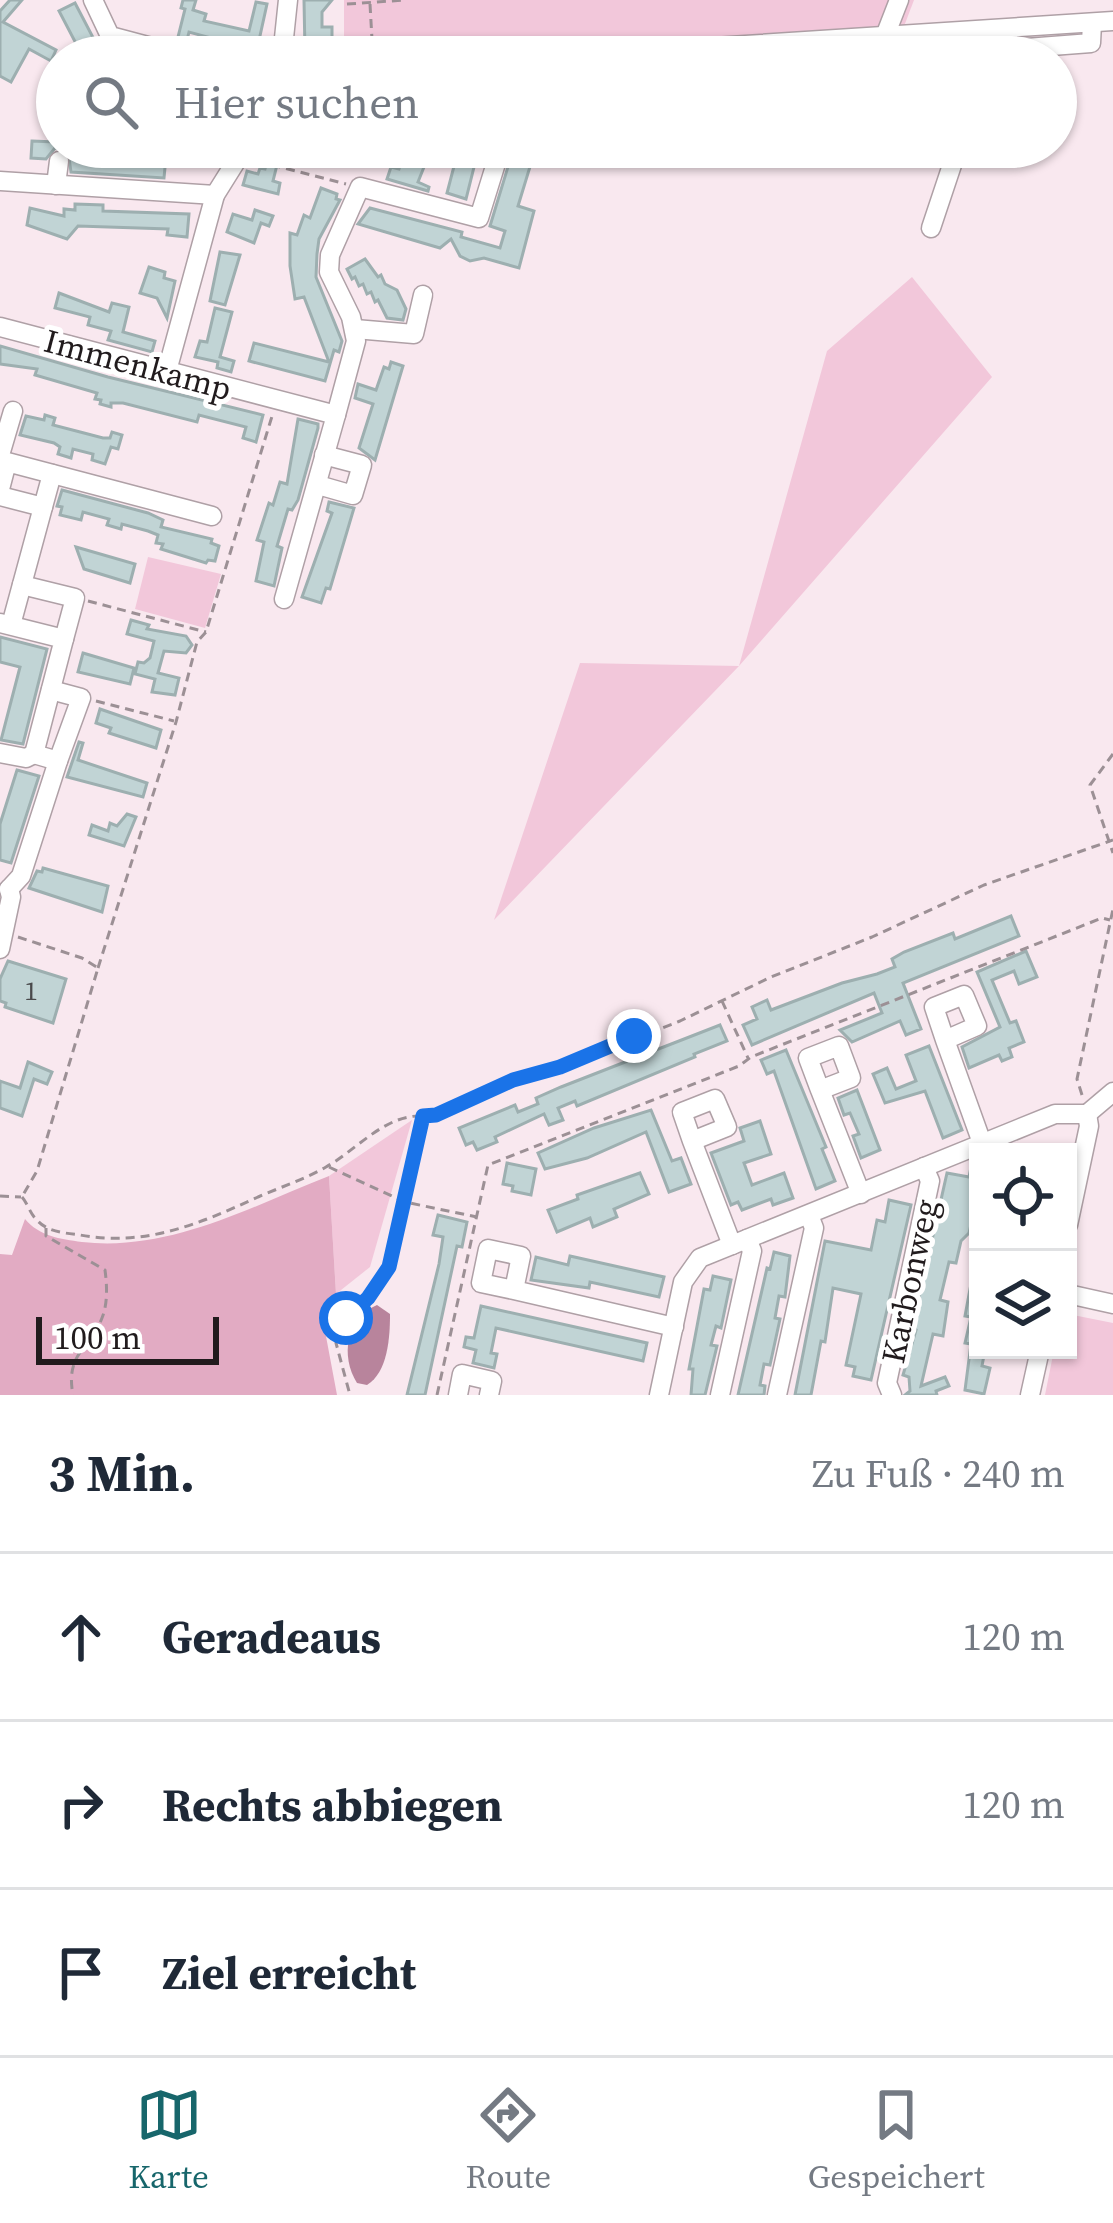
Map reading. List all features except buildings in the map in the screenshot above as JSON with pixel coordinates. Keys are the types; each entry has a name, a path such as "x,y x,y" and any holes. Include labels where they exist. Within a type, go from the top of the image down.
{"street":[{"path":"93,0 110,36"},
{"path":"284,36 288,0"},
{"path":"899,0 885,36 1113,21"},
{"path":"1077,45 1091,43 1092,23"},
{"path":"979,31 979,36"},
{"path":"56,185 58,168"},
{"path":"167,371 214,195 232,168"},
{"path":"284,598 353,359 355,328 328,272 330,255 360,187 479,218 494,168"},
{"path":"931,227 951,168"},
{"path":"0,181 214,195"},
{"path":"355,328 414,334 423,295"},
{"name":"Immenkamp","path":"0,327 336,415"},
{"path":"0,454 13,411"},
{"path":"318,485 353,495 362,465 324,454"},
{"path":"43,507 0,493 7,462 212,516"},
{"path":"52,474 6,624 64,639"},
{"path":"22,584 75,598 34,754"},
{"path":"1,936 11,897 4,886 20,876 81,698 50,690"},
{"path":"0,753 26,758 34,754 58,761"},
{"path":"945,1040 982,1143 1055,1114 1087,1114 1113,1092"},
{"path":"820,1090 861,1194"},
{"path":"1077,1183 1089,1126 1087,1114"},
{"path":"692,1141 739,1242 752,1252 720,1395"},
{"path":"659,1395 683,1282 700,1258 969,1149"},
{"name":"Karbonweg","path":"892,1395 887,1383 930,1181 924,1168"},
{"path":"777,1395 814,1228 809,1215"},
{"path":"514,1290 674,1327"},
{"path":"1077,1296 1113,1304"},
{"path":"1030,1395 1038,1359"},
{"path":"458,1395 462,1374 492,1381 489,1395"}],"path":[{"path":"347,4 406,0"},
{"path":"370,3 372,36"},
{"path":"296,168 360,187"},
{"path":"22,1197 37,1171 176,722 196,642 206,632 277,400"},
{"path":"75,598 206,632"},
{"path":"81,698 176,722"},
{"path":"1113,754 1090,785 1113,853"},
{"path":"22,1197 45,1227 95,1238 156,1236 191,1227 327,1166 384,1126 413,1115 436,1115 513,1080 680,1021 984,885 1111,841"},
{"path":"1087,1114 1077,1078 1113,909"},
{"path":"1,936 82,958 98,968"},
{"path":"721,1000 748,1058"},
{"path":"350,1395 336,1343 346,1318 368,1298 389,1267 423,1116"},
{"path":"327,1166 405,1202 477,1216"},
{"path":"0,1196 22,1197"},
{"path":"45,1227 46,1236 106,1270 101,1322 76,1354 70,1376 73,1395"}],"shaded area":[{"path":"344,0 914,0 903,29 806,36 344,36"},
{"path":"912,277 992,377 739,666 827,351"},
{"path":"148,557 221,574 205,628 135,609"},
{"path":"580,663 739,666 494,920"},
{"path":"412,1120 370,1267 336,1294 329,1176"},
{"path":"329,1176 336,1294 325,1331 337,1395 0,1395 0,1254 12,1255 25,1219 43,1233 66,1240 146,1240 208,1224"},
{"path":"377,1305 390,1314 388,1343 384,1363 367,1385 357,1383 352,1372 349,1339 358,1319"},
{"path":"1077,1316 1113,1323 1113,1395 1045,1395 1052,1359 1077,1359"}],"route":[{"path":"346,1318 368,1298 389,1267 423,1116 436,1115 513,1080 560,1067 634,1036"}]}
